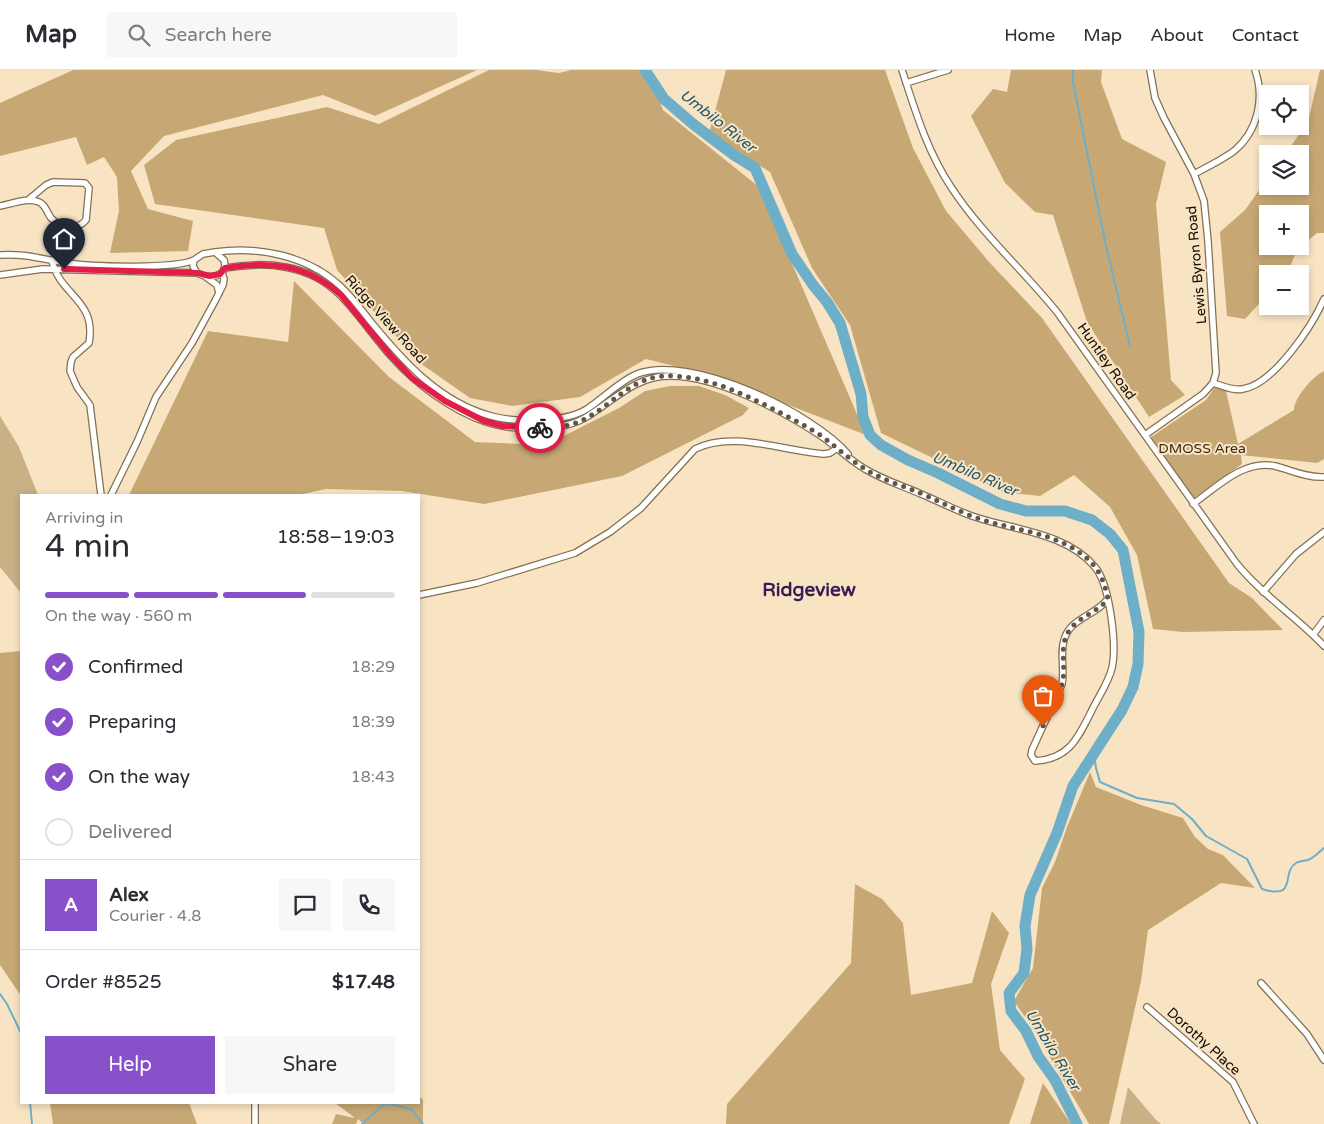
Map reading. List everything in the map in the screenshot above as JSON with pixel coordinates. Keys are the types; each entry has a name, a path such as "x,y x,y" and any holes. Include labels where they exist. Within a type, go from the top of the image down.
{"street":[{"name":"Huntley Road","path":"902,70 928,146 950,185 970,214 1058,312 1144,436 1237,564 1263,592 1313,634 1324,646"},
{"path":"906,83 948,70"},
{"name":"Lewis Byron Road","path":"1150,70 1152,87 1158,105 1200,187 1206,218 1216,366 1214,383"},
{"path":"1194,174 1235,150 1254,126 1260,98 1255,70"},
{"path":"0,206 28,200 41,203 51,218 62,225 72,228 86,220 89,186 85,183 53,182 46,185 28,200"},
{"name":"Ridge View Road","path":"0,255 32,256 77,264 162,265 188,263 203,254 236,250 262,252 291,258 321,271 339,285 391,356 412,378 464,411 484,421 519,428 544,428 574,423 586,418 638,382 653,377 697,378 736,391 791,419 822,437 854,461 881,477 970,515 1047,537 1068,546 1088,559 1103,580 1108,599 1111,612 1114,657 1108,682 1077,739 1068,748 1052,758 1035,761 1031,755 1032,750 1062,684 1065,637 1075,623 1099,609 1108,599"},
{"path":"112,494 130,458 156,397 192,343 224,282 224,260 215,252"},
{"path":"52,260 60,280 83,306 88,315 90,326 89,343 73,357 70,371 76,387 90,405 101,494"},
{"path":"194,260 193,266 197,273"},
{"name":"Ridge View Road","path":"204,276 217,276 224,270 239,265 281,266 307,272 332,287 370,325"},
{"path":"0,275 43,269 197,273 215,282 219,293"},
{"path":"1144,436 1203,394 1214,383 1238,390 1252,387 1260,382 1273,372 1298,341 1314,320 1324,299"},
{"path":"420,595 477,583 575,553 610,532 641,508 695,448 706,443 730,440 824,454 830,454 839,448"},
{"path":"1193,504 1235,475 1252,466 1267,465 1308,476 1324,477"},
{"path":"1263,592 1296,554 1324,532"},
{"path":"1313,634 1324,620"},
{"path":"1260,982 1307,1034 1324,1060"},
{"name":"Dorothy Place","path":"1147,1007 1233,1082 1254,1124"},
{"path":"255,1104 256,1124"}],"shaded area":[{"path":"0,416 19,447 38,494 20,494 20,592 0,567"},
{"path":"1128,1087 1156,1120 1161,1124 1120,1124"}],"green space":[{"path":"73,70 477,70 375,116 323,95 164,136 131,171 148,209 193,221 188,251 110,253 119,211 117,177 104,157 87,165 76,137 0,156 0,103"},
{"path":"489,70 536,70 559,73 571,70 648,70 663,110 759,187 866,435 714,376 646,359 580,397 512,406 470,398 420,363 337,270 324,228 155,204 144,165 176,140 327,107 379,124"},
{"path":"726,70 885,70 913,148 946,211 990,263 1042,318 1229,583 1252,598 1283,630 1183,632 1153,629 1137,555 1110,507 1074,475 1040,496 1003,492 881,433 850,325 812,268 770,172 709,134"},
{"path":"1011,70 1102,70 1101,82 1122,139 1166,162 1156,204 1171,380 1185,395 1149,417 1087,322 1053,215 1035,212 1005,183 971,116 993,89 1007,92"},
{"path":"1320,70 1324,70 1324,233 1317,233 1309,240 1309,205 1259,205 1259,255 1295,255 1291,265 1259,265 1259,304 1245,319 1227,316 1220,232 1245,210 1259,190 1259,195 1309,195 1309,145 1291,145 1299,135 1309,135 1309,118"},
{"path":"294,281 389,377 475,442 546,445 619,408 645,391 670,386 699,386 725,395 749,408 743,415 622,476 484,504 402,491 326,489 303,494 129,494 208,331 288,342"},
{"name":"DMOSS Area","path":"1324,371 1324,459 1317,463 1241,455 1242,464 1194,498 1151,437 1206,400 1215,387 1226,391 1238,444 1294,410 1297,400 1305,388"},
{"path":"20,651 20,995 0,965 0,653"},
{"path":"1090,772 1096,787 1141,805 1183,818 1195,837 1208,849 1223,855 1255,888 1221,883 1148,930 1141,981 1109,1124 1089,1124 1034,1030 1014,1001 1033,968 1042,888 1055,862 1067,827"},
{"path":"855,884 882,899 903,923 911,995 972,983 992,911 1009,933 991,984 1000,1050 1025,1079 1009,1124 726,1124 727,1104 851,963"},
{"path":"1043,1083 1071,1124 1030,1124"},
{"path":"420,1097 423,1100 423,1124 364,1124 358,1119 356,1124 332,1124 336,1114 355,1118 336,1104 420,1104"},
{"path":"50,1104 189,1104 197,1124 53,1124"}],"waterway":[{"name":"Umbilo River","path":"645,70 664,99 693,124 734,155 755,168 792,254 840,323 861,394 863,417 870,435 881,445 908,460 1000,504 1026,511 1065,511 1092,520 1110,534 1123,550 1139,632 1138,664 1133,687 1122,710 1073,786 1057,833 1030,895 1025,926 1027,949 1024,973 1009,993 1011,1011 1026,1031 1038,1056 1055,1080 1077,1124"},
{"path":"1073,70 1073,82 1106,246 1130,346"},
{"path":"1094,754 1100,782 1137,798 1174,804 1192,819 1206,836 1247,859 1262,889 1281,891 1287,884 1291,867 1297,862 1312,858 1324,848"},
{"path":"0,994 20,1031"},
{"path":"30,1104 32,1124"},
{"path":"362,1124 384,1104"},
{"path":"389,1104 411,1109 423,1124"}],"way so far":[{"path":"540,428 563,426 586,418 630,387 647,379 659,376 697,378 736,391 791,419 822,437 862,467 881,477 970,515 1047,537 1078,551 1096,568 1103,580 1108,599 1095,612 1075,623 1065,637 1062,684 1043,726"}],"district":[{"name":"Ridgeview","path":"809,589"}],"route":[{"path":"64,269 197,273 204,276 217,276 225,268 239,265 262,265 281,266 307,272 322,280 341,295 391,356 412,378 445,401 484,421 502,426 540,428"}]}
